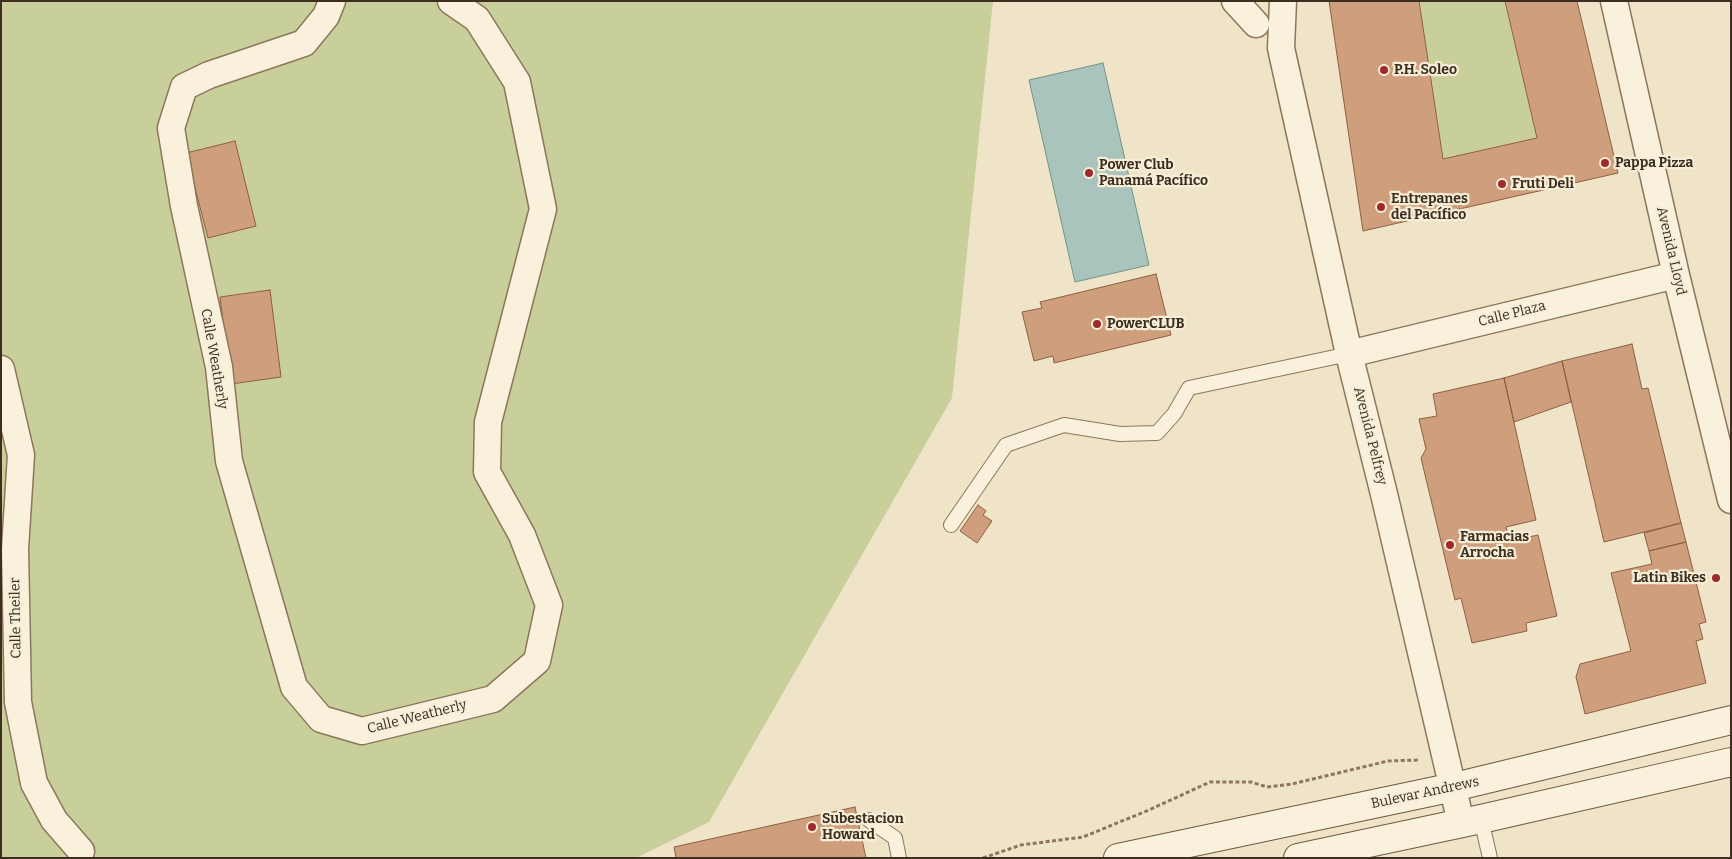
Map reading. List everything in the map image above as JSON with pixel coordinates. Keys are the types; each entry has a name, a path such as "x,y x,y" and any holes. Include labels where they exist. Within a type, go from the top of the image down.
{"main road":[{"name":"Bulevar Andrews","path":"1118,858 1163,853 1451,775 1731,720"},
{"path":"1298,858 1731,762"}],"street":[{"name":"Calle Weatherly","path":"332,1 326,16 304,43 209,75 184,87 171,128 184,206 219,367 229,461 294,687 321,719 362,731 493,699 537,661 549,605 522,535 487,472 488,422 543,210 518,82 477,19 451,1"},
{"path":"1235,1 1256,24"},
{"name":"Avenida Pelfrey","path":"1283,1 1281,48 1349,354 1451,775 1471,821"},
{"name":"Avenida Lloyd","path":"1614,1 1676,275 1731,500"},
{"name":"Calle Plaza","path":"1349,354 1676,275"},
{"name":"Calle Theiler","path":"1,370 21,456 15,549 18,702 34,783 54,820 81,851"}],"lane":[{"path":"951,525 1006,445 1064,425 1120,434 1157,434 1174,414 1189,388 1349,354"},
{"path":"869,820 895,838 900,858"},
{"path":"1471,821 1490,858"}],"path":[{"path":"983,858 1021,846 1083,837 1210,782 1251,782 1266,788 1292,784 1388,761 1416,759 1451,775"}],"green space":[{"path":"1,1 993,1 952,398 709,822 636,858 1,858"},
{"path":"1419,1 1505,1 1537,138 1443,159"}],"water":[{"name":"Power Club Panamá Pacífico","path":"1103,63 1149,265 1075,282 1029,80"}],"building":[{"name":"P.H. Soleo","path":"1329,1 1419,1 1443,159 1537,138 1505,1 1577,1 1618,173 1363,231"},
{"path":"235,141 256,226 208,238 186,153"},
{"name":"PowerCLUB","path":"1156,274 1171,335 1054,363 1053,356 1034,361 1022,312 1042,308 1040,302"},
{"path":"270,290 281,377 231,384 220,297"},
{"path":"1632,344 1642,389 1648,388 1681,523 1604,542 1562,361"},
{"path":"1562,361 1571,402 1514,422 1504,378"},
{"path":"1504,378 1536,520 1506,527 1510,541 1538,535 1557,616 1526,623 1527,631 1472,643 1461,598 1455,600 1421,458 1426,449 1419,419 1437,416 1433,394"},
{"path":"978,505 986,511 983,515 992,521 977,543 960,531"},
{"path":"1681,523 1686,542 1649,551 1644,533"},
{"path":"1686,542 1706,622 1699,624 1703,639 1696,641 1706,683 1585,714 1576,677 1580,664 1631,651 1611,573 1652,564 1649,551"},
{"name":"Subestacion Howard","path":"855,807 866,858 676,858 674,847"}],"place":[{"name":"P.H. Soleo","path":"1384,70"},
{"name":"Pappa Pizza","path":"1605,163"},
{"name":"Power Club Panamá Pacífico","path":"1089,173"},
{"name":"Fruti Deli","path":"1502,184"},
{"name":"Entrepanes del Pacífico","path":"1381,207"},
{"name":"PowerCLUB","path":"1097,324"},
{"name":"Farmacias Arrocha","path":"1450,545"},
{"name":"Latin Bikes","path":"1716,578"},
{"name":"Subestacion Howard","path":"812,827"}]}
